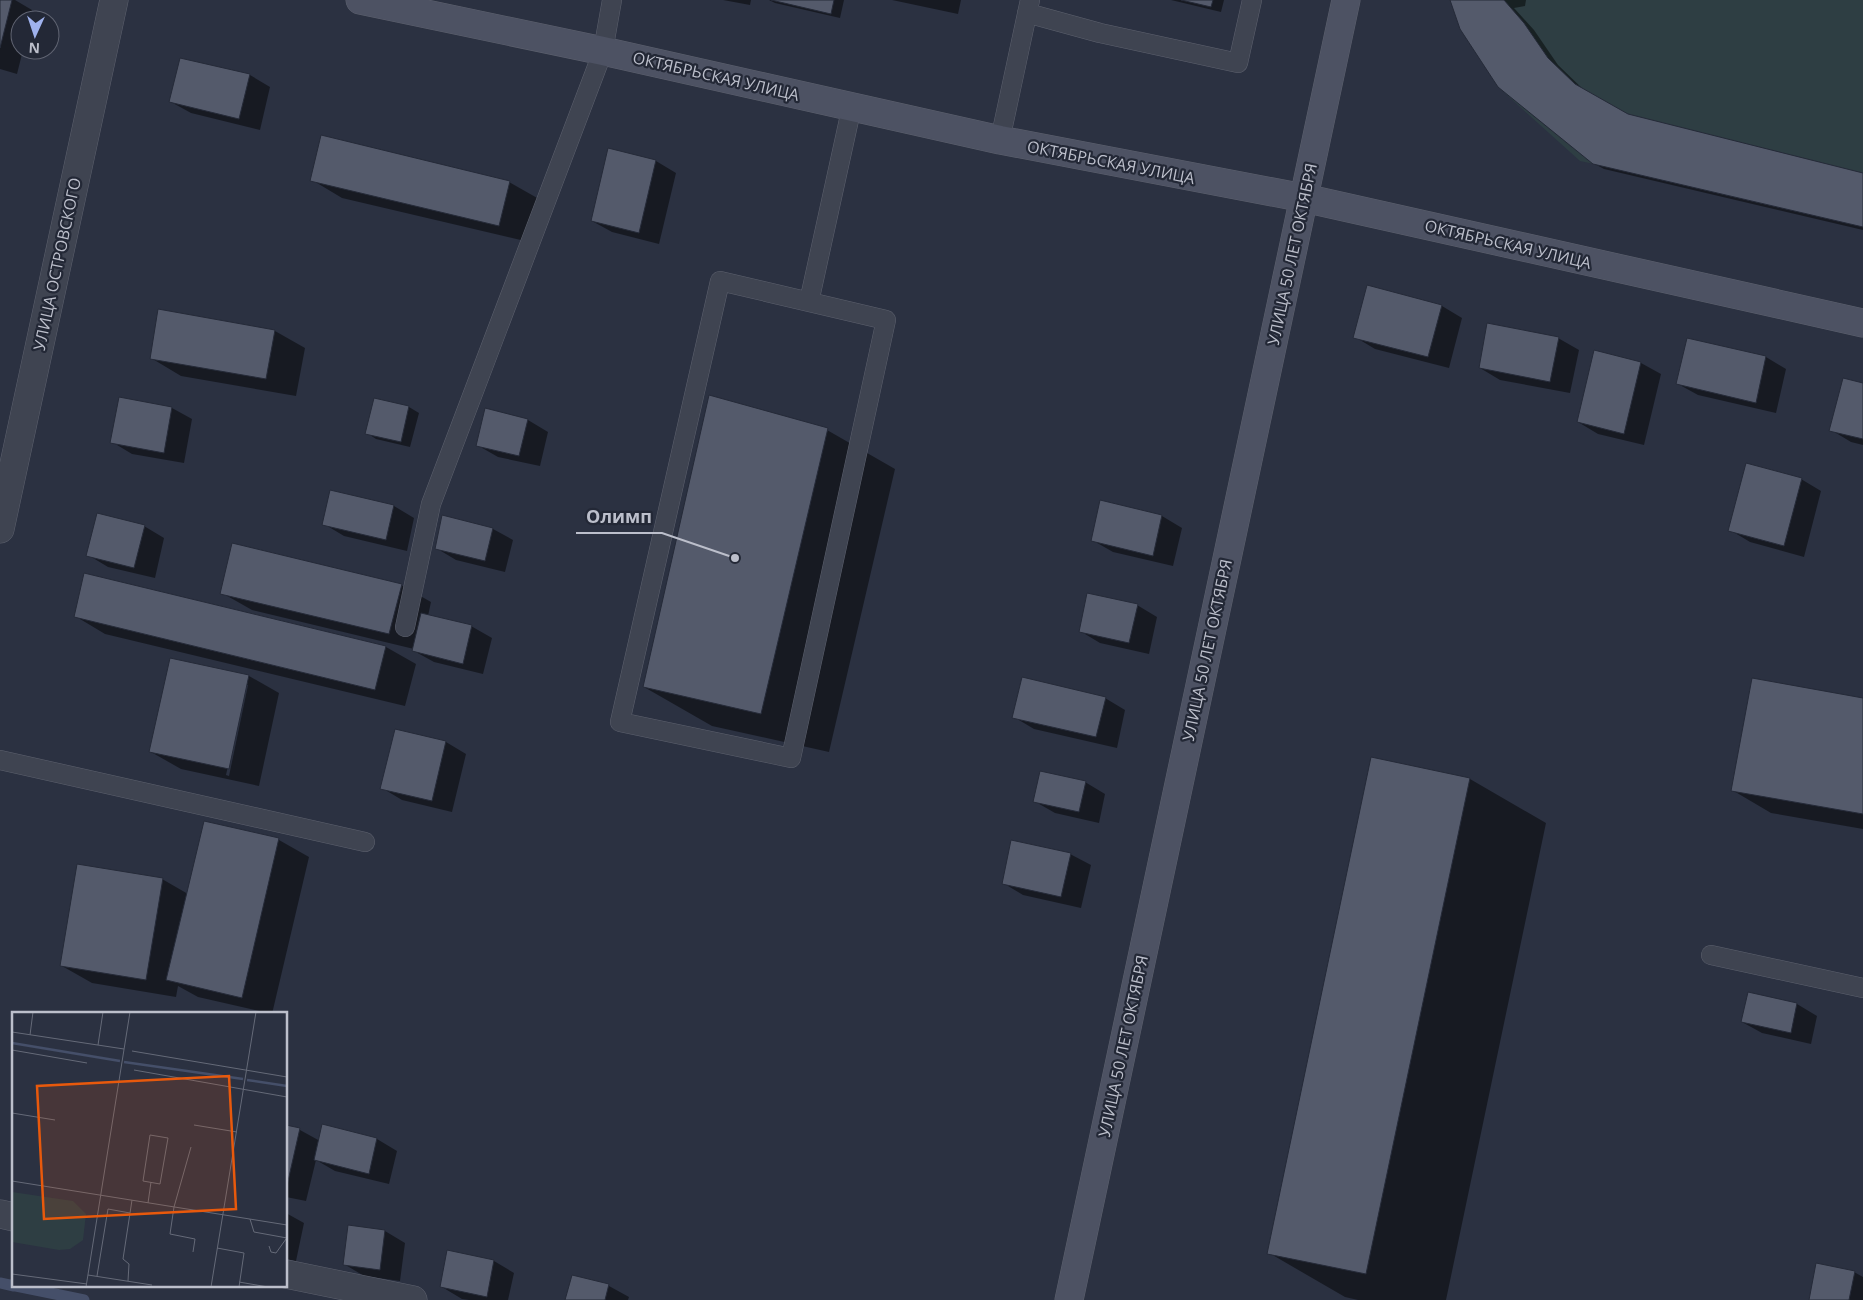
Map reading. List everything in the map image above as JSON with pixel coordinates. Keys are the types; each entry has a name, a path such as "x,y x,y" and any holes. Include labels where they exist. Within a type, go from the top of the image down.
{"main road":[{"name":"ОКТЯБРЬСКАЯ УЛИЦА","path":"360,0 603,50 1000,140 1304,198 1863,322"},
{"name":"УЛИЦА 50 ЛЕТ ОКТЯБРЯ","path":"1069,1300 1346,0"}],"street":[{"name":"УЛИЦА ОСТРОВСКОГО","path":"0,529 114,0"},
{"path":"288,1274 413,1300"}],"lane":[{"path":"405,627 431,504 603,50 612,0"},
{"path":"1000,140 1028,7 1100,32 1238,63 1252,0"},
{"path":"809,302 852,106"},
{"path":"720,280 809,302 886,320 791,758 620,722 720,280"},
{"path":"0,760 365,842"},
{"path":"1712,955 1863,988"}],"shaded area":[{"path":"1463,0 1863,0 1863,221 1580,161 1498,87 1460,29"}],"building":[{"path":"0,0 12,0 0,48"},
{"path":"771,0 834,0 831,14"},
{"path":"1181,0 1213,0 1211,7"},
{"path":"1450,0 1504,0 1524,23 1548,58 1575,84 1628,114 1863,173 1863,227 1593,164 1498,87 1460,29"},
{"path":"180,58 250,74 239,119 169,102"},
{"path":"321,135 510,181 499,226 310,181"},
{"path":"608,148 656,160 639,233 591,221"},
{"path":"1367,285 1442,305 1428,357 1353,338"},
{"path":"158,309 275,330 266,379 150,359"},
{"path":"1487,323 1559,337 1550,382 1479,368"},
{"path":"1687,338 1766,356 1756,403 1676,384"},
{"path":"1594,350 1641,362 1624,434 1577,422"},
{"path":"1843,378 1863,383 1863,439 1829,431"},
{"path":"709,395 828,428 761,714 643,687"},
{"path":"119,397 172,407 164,453 110,443"},
{"path":"374,398 409,406 401,442 365,434"},
{"path":"485,408 528,419 519,456 476,446"},
{"path":"1746,463 1802,478 1784,546 1728,531"},
{"path":"330,490 394,505 386,540 322,525"},
{"path":"1100,500 1162,515 1153,556 1091,541"},
{"path":"97,513 145,525 134,568 86,556"},
{"path":"442,515 493,528 485,561 435,549"},
{"path":"232,543 402,584 389,634 220,594"},
{"path":"84,573 386,646 375,690 74,617"},
{"path":"1087,593 1138,604 1129,643 1079,632"},
{"path":"421,613 472,625 463,664 412,651"},
{"path":"170,658 249,675 229,769 149,752"},
{"path":"1022,677 1106,697 1096,737 1012,718"},
{"path":"1752,678 1863,698 1863,814 1731,791"},
{"path":"395,729 446,741 432,801 380,789"},
{"path":"1371,757 1470,778 1366,1274 1267,1254"},
{"path":"1040,771 1086,781 1079,812 1033,802"},
{"path":"204,821 279,838 242,998 166,980"},
{"path":"1011,840 1071,853 1061,897 1002,884"},
{"path":"77,864 163,878 146,980 60,966"},
{"path":"1748,992 1797,1003 1791,1033 1741,1022"},
{"path":"322,1124 377,1138 369,1174 314,1160"},
{"path":"288,1125 300,1128 288,1181"},
{"path":"348,1225 385,1230 380,1270 343,1265"},
{"path":"447,1250 494,1260 487,1297 440,1287"},
{"path":"1816,1263 1855,1271 1849,1300 1809,1300"},
{"path":"572,1275 609,1284 605,1300 565,1300"}],"waterway":[{"path":"0,1283 12,1286"},
{"path":"26,1288 84,1300"}],"place":[{"name":"Олимп","path":"735,558"}]}
